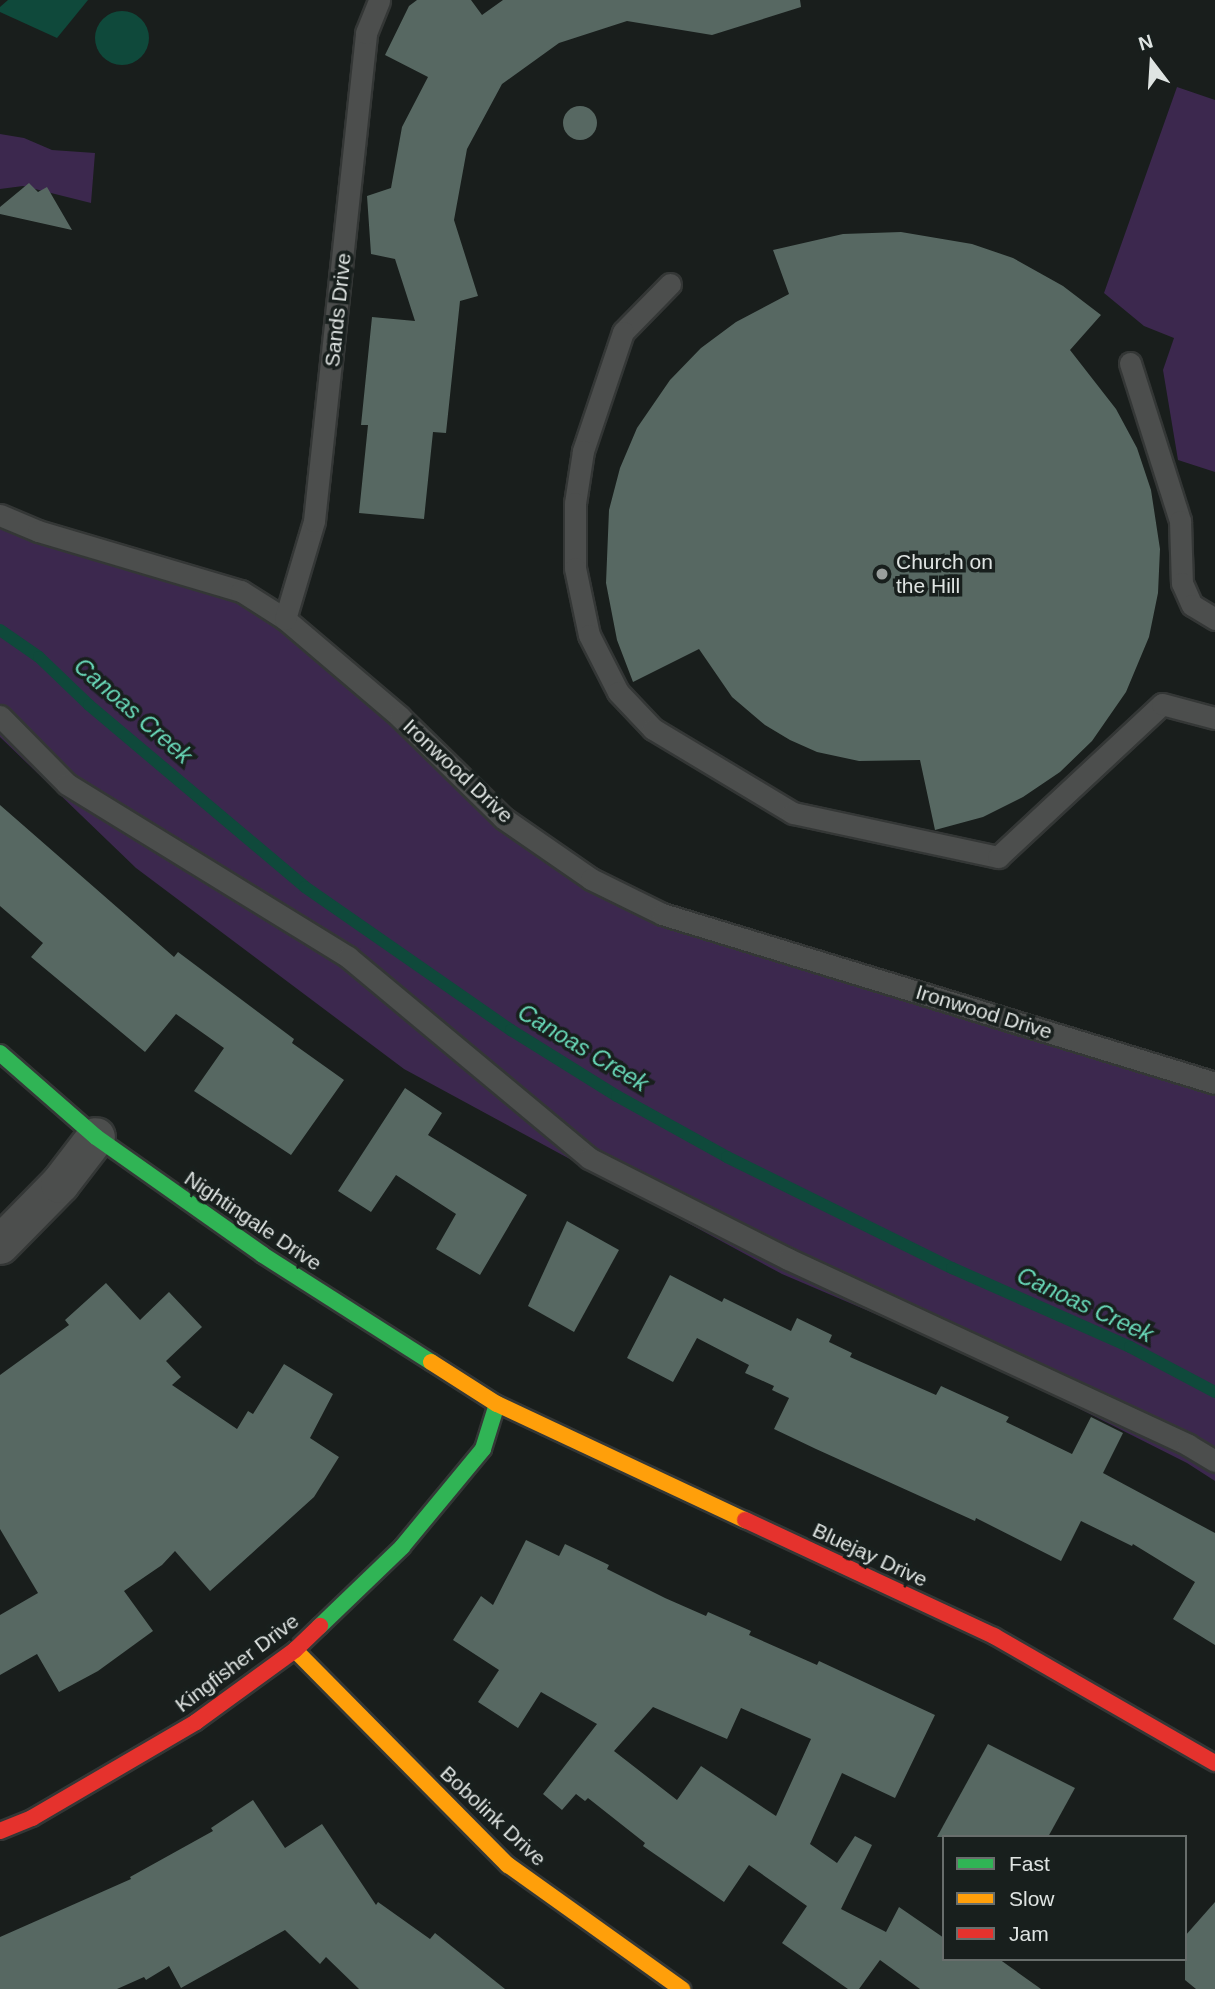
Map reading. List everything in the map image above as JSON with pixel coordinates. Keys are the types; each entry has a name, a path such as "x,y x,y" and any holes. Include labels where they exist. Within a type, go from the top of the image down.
{"street":[{"name":"Nightingale Drive","path":"0,1053 96,1137 263,1255 497,1404"},
{"path":"0,1245 60,1184 96,1137"},
{"name":"Kingfisher Drive","path":"0,1831 32,1818 196,1722 295,1650 402,1547 484,1449 497,1404"},
{"name":"Bluejay Drive","path":"497,1404 994,1636 1215,1763"},
{"name":"Bobolink Drive","path":"295,1650 508,1866 682,1989"}],"lane":[{"name":"Sands Drive","path":"285,619 314,521 366,33 379,0"},
{"path":"670,284 623,332 583,451 575,503 575,568 589,635 618,692 653,729 793,813 999,857 1162,704 1215,718"},
{"path":"1130,363 1180,521 1182,583 1192,605 1215,619"},
{"name":"Ironwood Drive","path":"0,515 38,531 241,591 285,619 400,717 503,818 590,879 662,914 1215,1083"},
{"path":"0,716 67,784 348,957 589,1158 788,1259 1176,1439 1215,1461"}],"shaded area":[{"path":"8,0 88,0 57,38 0,12 0,7"},
{"path":"122,11 141,19 149,38 141,57 122,65 103,57 95,38 103,19"},
{"path":"1177,87 1215,100 1215,472 1178,460 1163,370 1174,338 1144,326 1104,293"},
{"path":"0,134 24,138 52,150 95,153 91,203 23,186 0,189"},
{"path":"0,515 241,591 503,818 662,914 1215,1083 1215,1481 1187,1463 981,1359 782,1274 404,1069 136,868 0,737"}],"building":[{"path":"417,0 471,0 482,15 503,0 800,0 801,7 712,35 627,21 559,43 502,84 467,149 454,220 478,296 460,301 446,433 433,432 424,519 359,513 368,425 361,425 372,317 415,321 395,259 371,254 367,196 391,188 402,127 428,77 385,55 409,6"},
{"path":"580,106 592,111 597,123 592,135 580,140 568,135 563,123 568,111"},
{"path":"29,183 38,192 47,187 72,230 0,214 0,207"},
{"name":"Church on the Hill","path":"901,232 972,244 1013,258 1063,286 1101,315 1070,350 1116,409 1137,448 1151,490 1160,549 1158,593 1149,637 1126,692 1092,741 1060,772 1023,797 983,817 935,830 920,760 859,761 817,752 790,740 765,725 732,697 699,649 633,682 617,640 606,583 609,510 620,468 637,428 670,380 701,348 736,322 789,294 773,250 843,234"},
{"path":"0,805 174,957 178,952 294,1039 292,1043 344,1080 291,1155 194,1091 224,1048 176,1014 145,1052 31,957 43,943 0,906"},
{"path":"405,1088 442,1113 428,1135 527,1195 480,1275 436,1249 456,1214 396,1175 371,1212 338,1191"},
{"path":"567,1221 619,1250 574,1332 528,1306"},
{"path":"670,1275 722,1302 724,1298 791,1331 797,1318 832,1335 829,1342 852,1353 850,1357 936,1395 941,1386 1009,1417 1006,1422 1072,1454 1091,1417 1123,1433 1103,1473 1215,1533 1215,1645 1173,1619 1195,1582 1133,1544 1132,1546 1081,1521 1061,1561 976,1518 975,1521 816,1449 774,1429 789,1398 772,1390 774,1386 745,1373 749,1365 697,1338 673,1382 627,1358"},
{"path":"106,1283 140,1320 169,1292 202,1327 166,1361 181,1377 172,1385 237,1429 248,1411 253,1414 284,1364 333,1394 310,1438 339,1457 314,1497 210,1591 175,1551 162,1565 124,1591 153,1631 98,1671 59,1692 37,1654 0,1675 0,1615 38,1593 0,1529 0,1375 69,1325 65,1320"},
{"path":"526,1540 559,1556 565,1544 609,1565 607,1569 665,1598 706,1616 708,1612 751,1631 749,1635 817,1665 819,1661 935,1715 895,1798 842,1773 810,1844 837,1863 855,1836 872,1845 841,1909 886,1932 899,1907 942,1937 942,1961 1002,1961 1041,1989 920,1989 880,1960 859,1989 848,1989 782,1943 807,1906 749,1865 724,1902 643,1846 645,1843 588,1798 585,1801 576,1794 562,1810 543,1794 597,1724 541,1692 518,1728 478,1702 499,1670 453,1640 481,1596 493,1605","holes":["653,1707 727,1739 741,1708 811,1739 776,1816 701,1766 677,1800 614,1751"]},
{"path":"988,1744 1075,1788 1049,1835 937,1837"},
{"path":"253,1800 285,1848 322,1824 376,1905 378,1902 430,1939 435,1933 505,1989 359,1989 326,1957 320,1964 285,1930 181,1988 169,1966 146,1980 144,1977 117,1989 0,1989 0,1937 131,1879 130,1877 213,1831 211,1828"},
{"path":"1215,1902 1215,1989 1196,1989 1185,1980 1187,1934"}],"waterway":[{"name":"Canoas Creek","path":"0,630 39,657 89,705 305,887 511,1030 617,1096 727,1157 952,1268 1130,1347 1215,1392"}],"traffic: fast":[{"path":"0,1053 96,1137 263,1255 431,1362"},
{"path":"320,1626 402,1547 483,1449 497,1404"}],"traffic: slow":[{"path":"431,1362 497,1404 745,1520"},
{"path":"295,1650 508,1865 682,1989"}],"traffic: jam":[{"path":"745,1520 994,1636 1215,1763"},
{"path":"0,1831 32,1818 196,1722 295,1650 320,1626"}],"place":[{"name":"Church on the Hill","path":"882,574"}]}
